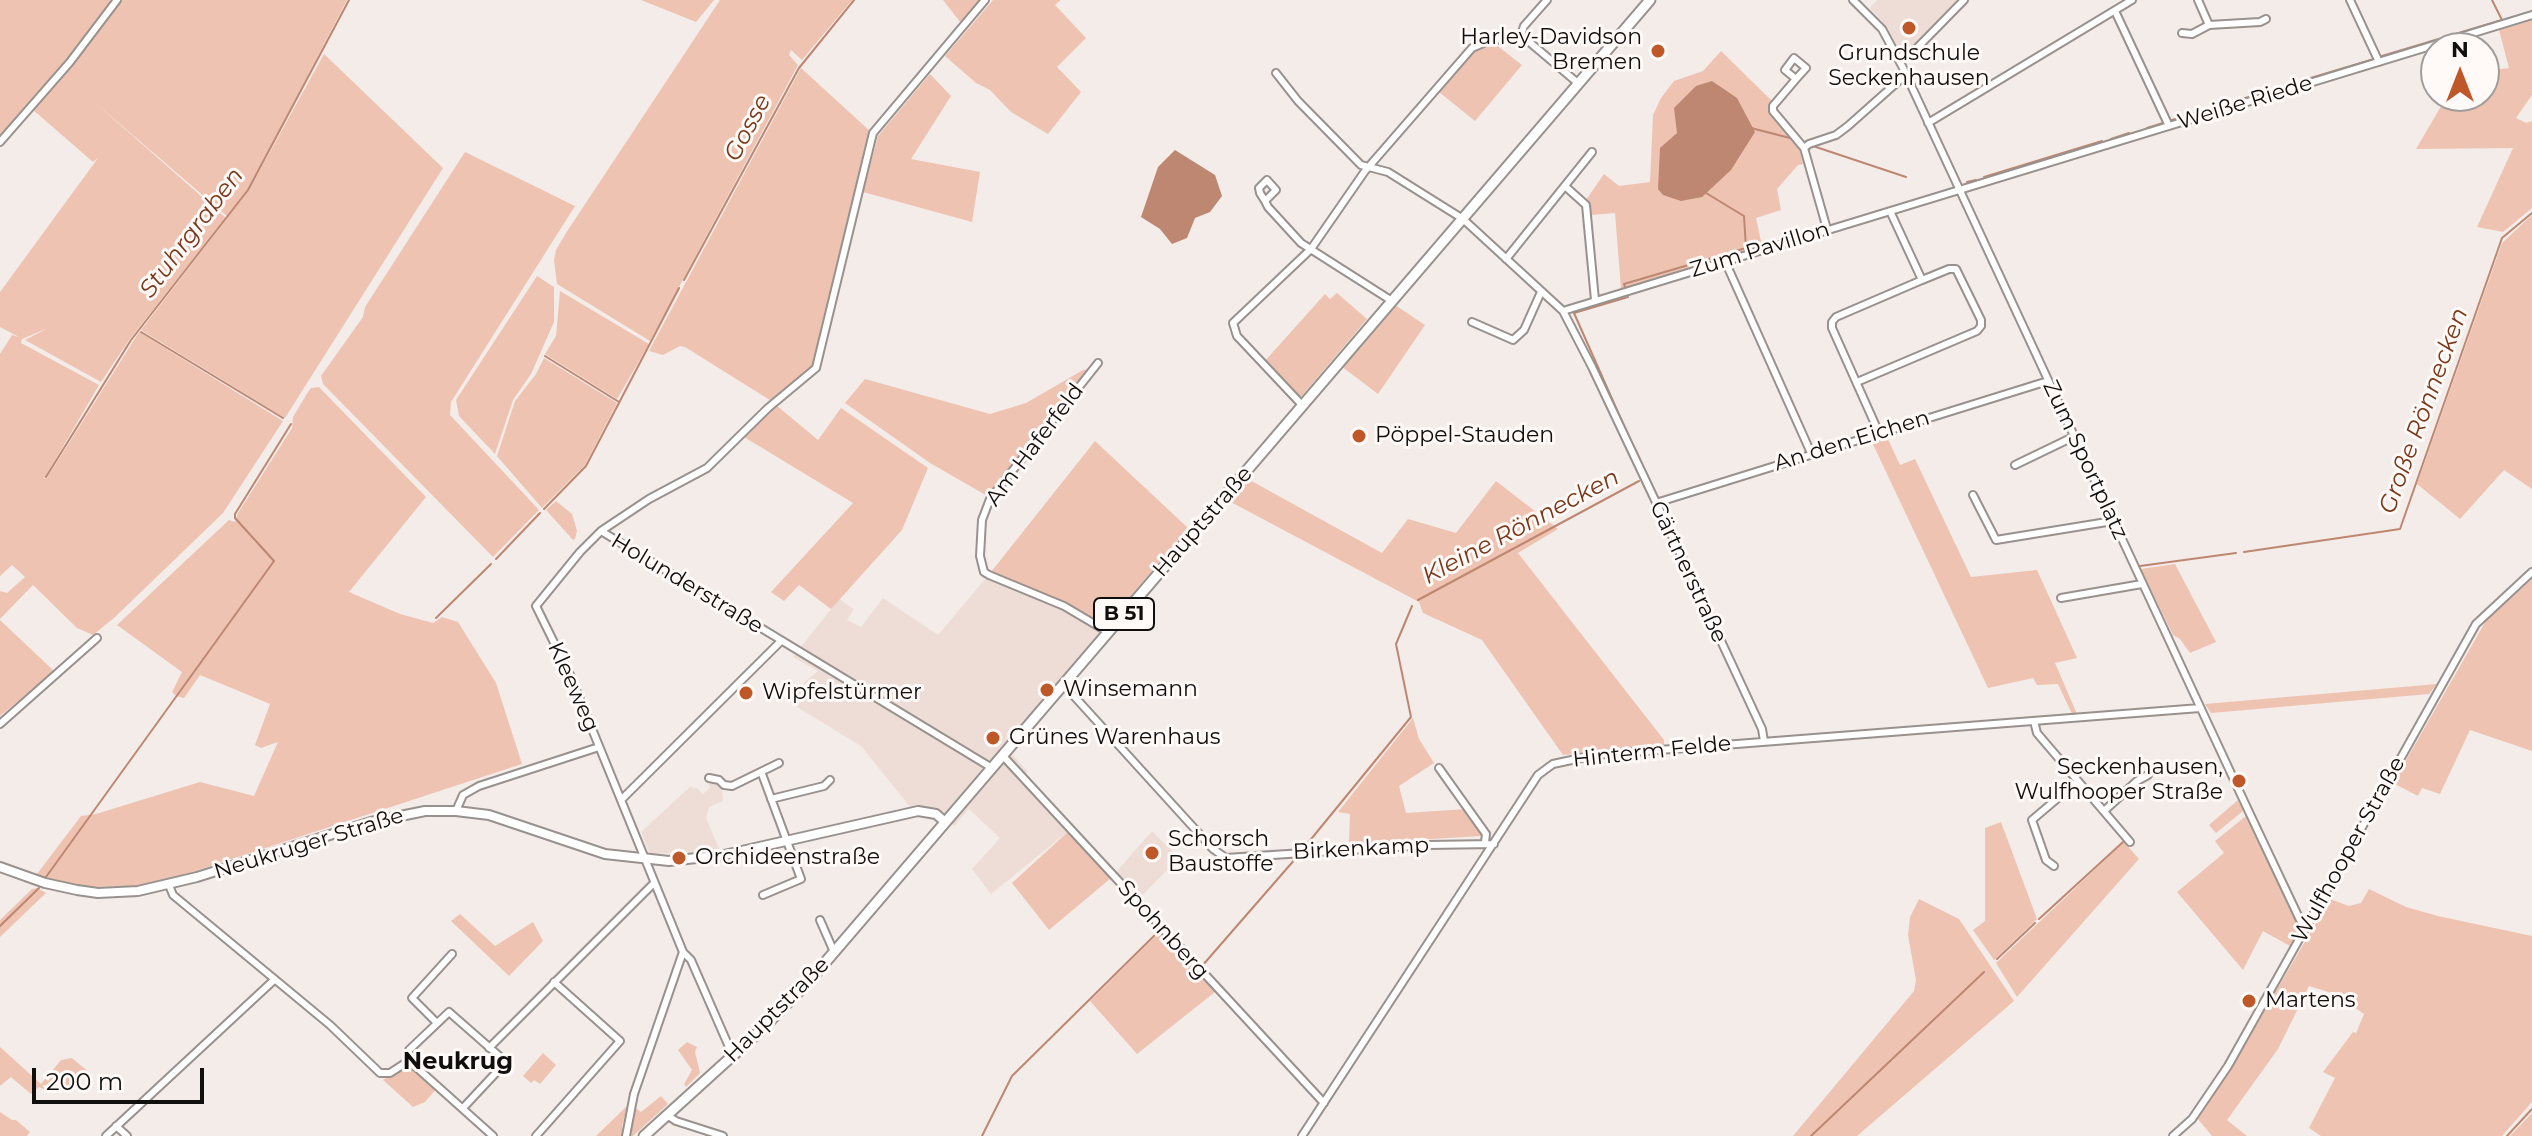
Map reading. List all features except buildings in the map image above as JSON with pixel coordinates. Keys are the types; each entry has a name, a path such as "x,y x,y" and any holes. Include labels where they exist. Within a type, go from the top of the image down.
{"main road":[{"name":"Hauptstraße","path":"644,1136 789,1002 834,952 1650,0"}],"street":[{"path":"0,142 70,62 117,0"},
{"name":"Holunderstraße","path":"985,0 873,133 816,368 768,408 707,468 649,499 601,531 992,768"},
{"path":"1521,35 1524,26 1547,0"},
{"name":"Zum Sportplatz","path":"1853,0 1882,29 1907,77 2200,708 2301,922 2307,926"},
{"path":"1897,58 1916,49 1964,0"},
{"path":"1928,123 2132,0"},
{"path":"2198,0 2209,25"},
{"path":"2350,0 2379,62"},
{"path":"2115,11 2169,126"},
{"name":"Weiße Riede","path":"1958,190 2532,15"},
{"path":"2182,33 2192,34 2209,25 2266,19"},
{"path":"1521,35 1579,84"},
{"path":"1303,406 1237,336 1233,323 1311,249 1367,168 1472,48 1521,35"},
{"path":"1276,73 1298,101 1367,168"},
{"path":"1804,148 1836,135 1907,77"},
{"path":"1796,79 1773,106 1773,111 1804,148 1827,229"},
{"path":"1506,259 1592,152"},
{"name":"Gärtnerstraße","path":"1367,168 1388,172 1463,219 1563,311 1762,729 1764,741"},
{"path":"1566,187 1586,205 1595,300"},
{"name":"Zum Pavillon","path":"1563,311 1958,190"},
{"path":"1265,201 1301,243 1392,301"},
{"path":"1890,211 1922,280"},
{"path":"1725,261 1811,453"},
{"path":"1857,382 1977,331 1981,320 1956,269 1949,269 1836,317 1832,328 1879,433"},
{"path":"1472,322 1513,340 1524,330 1541,292"},
{"name":"Am Haferfeld","path":"1098,363 990,499 982,520 980,556 984,572 989,575 1064,606 1108,632"},
{"name":"An den Eichen","path":"1656,503 2048,381"},
{"path":"2015,465 2073,437"},
{"path":"1973,495 1996,540 2113,521"},
{"name":"Kleeweg","path":"601,531 536,606 570,675 645,860"},
{"name":"Wulfhooper Straße","path":"2173,1136 2192,1119 2208,1097 2476,624 2532,572"},
{"path":"2061,598 2142,584"},
{"path":"0,724 97,638"},
{"path":"622,799 781,641"},
{"name":"Birkenkamp","path":"1063,684 1213,849 1226,858 1490,843"},
{"name":"Hinterm Felde","path":"1302,1136 1490,843 1538,775 1553,764 1595,755 2200,708"},
{"path":"2034,721 2037,733 2130,842"},
{"path":"456,811 463,795 479,786 599,747"},
{"name":"Spohnberg","path":"1003,756 1324,1103"},
{"path":"709,778 727,787 762,774 779,763"},
{"path":"1439,768 1490,843"},
{"path":"762,774 801,879 763,895"},
{"path":"2104,811 2148,775"},
{"path":"771,799 824,786 830,780"},
{"path":"2054,866 2046,860 2032,820 2078,781"},
{"name":"Neukruger Straße","path":"0,867 45,883 98,893 138,891 169,885 384,818 425,811 489,815 605,854 645,860 694,860 918,811 936,814 944,821"},
{"path":"645,860 683,952 691,960 733,1056"},
{"path":"489,1048 654,883"},
{"path":"169,885 173,895 353,1045 380,1073 390,1073 407,1062 409,1050 449,1012 506,1062 463,1108"},
{"path":"820,920 834,952"},
{"path":"626,1136 634,1094 683,952"},
{"path":"436,1022 412,998 452,954"},
{"path":"106,1136 274,980"},
{"path":"536,1136 620,1041 554,982"},
{"path":"407,1062 493,1136"},
{"path":"667,1115 676,1121 723,1136"},
{"path":"116,1126 127,1136"}],"shaded area":[{"path":"0,0 113,2 59,72 0,138"},
{"path":"122,0 347,0 248,190 228,217 92,100 226,218 129,340 101,382 25,340 48,328 22,339 21,343 99,385 44,479 139,332 283,421 223,513 93,635 77,628 33,585 0,619 0,591 7,593 25,577 12,565 0,576 0,354 12,335 19,337 0,327 0,292 98,158 93,162 32,109"},
{"path":"641,0 714,0 696,22"},
{"path":"720,0 852,0 802,60 791,50 789,55 798,65 650,341 557,284 556,250"},
{"path":"943,0 981,0 961,23"},
{"path":"993,0 1061,0 1055,5 1086,38 1057,67 1081,92 1048,134 1011,112 990,90 976,83 945,56"},
{"name":"Grundschule Seckenhausen","path":"1877,0 1959,0 1907,51 1897,48 1882,21 1870,8"},
{"path":"2532,20 2532,95 2516,118 2526,123 2532,121 2532,208 2503,232 2477,227 2513,148 2416,149 2438,112 2500,112 2500,69 2509,68 2499,30"},
{"path":"1494,43 1522,65 1475,121 1439,92 1475,49"},
{"path":"1721,51 1773,102 1769,108 1798,144 1803,164 1798,165 1777,189 1781,210 1756,218 1762,246 1621,289 1615,213 1591,215 1590,204 1586,200 1604,174 1619,186 1650,182 1653,115 1661,98 1674,81 1703,71"},
{"path":"324,54 443,168 285,418 141,330 249,190"},
{"path":"801,68 871,132 813,367 773,402 685,347 680,346 663,355 649,351"},
{"path":"930,74 951,96 911,159 980,172 972,222 863,192 878,136"},
{"path":"1712,81 1737,98 1755,132 1731,170 1702,197 1681,201 1663,195 1658,189 1660,148 1677,133 1674,108 1696,86"},
{"path":"1175,150 1215,175 1222,196 1210,212 1195,218 1187,238 1172,244 1160,229 1141,217 1158,167"},
{"path":"465,152 575,206 451,402 450,415 539,510 493,557 323,384 321,376 363,317 365,307"},
{"path":"2532,215 2532,489 2504,470 2460,519 2417,484 2502,243"},
{"path":"537,276 554,287 554,322 531,374 513,400 495,454 459,416 456,400"},
{"path":"560,291 649,344 617,399 545,354 556,336"},
{"path":"1337,293 1367,319 1300,398 1264,362 1325,294 1330,299"},
{"path":"1395,305 1425,325 1378,394 1341,366"},
{"path":"544,358 617,403 585,465 542,508 497,456 515,401"},
{"path":"1090,369 989,497 930,463 845,403 865,379 990,414 1026,403 1083,370"},
{"path":"319,387 426,497 349,592 400,614 433,623 442,617 458,622 496,683 522,764 183,875 136,886 90,887 51,881 37,874 81,816 200,782 254,796 278,742 261,748 255,745 270,704 200,675 184,698 176,696 172,692 182,672 117,625 229,520 235,522 292,428 293,417 308,392 311,388"},
{"path":"776,405 818,440 841,408 928,468 902,530 831,609 799,585 784,601 771,592 853,503 744,437"},
{"path":"1886,435 1900,465 1915,459 1971,577 2037,570 2077,658 2055,663 2077,714 2072,714 2058,684 2037,685 2033,678 1988,688 1871,440"},
{"path":"1095,441 1188,528 1107,624 991,572"},
{"path":"1246,478 1382,553 1408,519 1456,533 1496,481 1558,529 1518,553 1664,740 1664,746 1563,755 1482,640 1423,613 1419,602 1227,500"},
{"path":"556,501 572,514 577,531 573,540 546,510"},
{"path":"2175,564 2216,642 2190,653 2173,635 2141,569"},
{"path":"991,572 1116,628 1011,753 1028,772 1022,778 1070,830 991,894 972,869 1000,838 969,809 954,826 939,808 911,808 861,746 784,699 818,671 793,657 839,599 854,609 847,620 861,627 883,598 938,635"},
{"path":"2532,579 2532,751 2470,730 2440,794 2422,788 2418,796 2393,783 2487,619"},
{"path":"0,620 54,671 0,716"},
{"path":"2437,684 2429,694 2211,713 2205,704"},
{"path":"1413,718 1419,739 1434,763 1399,786 1406,813 1466,809 1482,832 1481,836 1349,844 1350,814 1338,812"},
{"path":"717,783 722,789 723,801 709,807 706,818 720,851 650,854 641,832 691,786 703,794 710,788 709,784"},
{"path":"2238,800 2243,811 2216,833 2209,825"},
{"path":"2246,816 2301,929 2290,946 2263,931 2243,970 2177,892 2224,853 2215,841"},
{"path":"2001,822 2037,919 1994,960 1973,930 1985,921 1985,828"},
{"path":"1070,830 1111,878 1049,930 1012,883"},
{"path":"1152,831 1179,858 1135,903 1111,878"},
{"path":"2124,842 2139,859 2017,997 1996,963"},
{"path":"32,889 46,893 0,937 0,920"},
{"path":"2369,889 2406,907 2532,936 2532,1102 2502,1136 2321,1136 2309,1128 2335,1078 2323,1072 2353,1032 2356,1033 2364,1014 2335,994 2309,986 2278,1049 2227,1120 2247,1136 2212,1136 2198,1119 2330,899 2349,906 2361,903"},
{"path":"1919,899 1959,919 2014,1001 1857,1136 1793,1136 1914,991 1916,980 1908,935 1910,917"},
{"path":"460,914 495,946 533,922 543,941 509,976 451,921"},
{"path":"1159,933 1215,992 1137,1054 1090,1001"},
{"path":"687,1042 697,1047 695,1052 700,1073 686,1087 684,1084 692,1070 678,1050"},
{"path":"0,1047 41,1084 61,1060 72,1058 90,1073 65,1089 58,1084 47,1091 39,1087 31,1094 11,1077 0,1086"},
{"path":"543,1053 556,1065 540,1084 534,1080 531,1083 523,1076"},
{"path":"404,1067 411,1067 436,1089 425,1102 413,1107 383,1080"},
{"path":"661,1096 668,1104 633,1136 628,1136 633,1106 641,1112"},
{"path":"628,1105 622,1126 624,1136 596,1136"},
{"path":"0,1112 30,1132 27,1136 0,1136"},
{"path":"2532,1113 2532,1136 2510,1136"}],"waterway":[{"name":"Stuhrgraben","path":"46,477 131,340 248,190 349,0"},
{"name":"Gosse","path":"684,280 799,68 854,0"},
{"name":"Kleine Rönnecken","path":"2382,56 2502,20 2492,0"},
{"name":"Kleine Rönnecken","path":"2304,80 2374,59"},
{"name":"Kleine Rönnecken","path":"2287,85 2299,82"},
{"name":"Kleine Rönnecken","path":"2172,120 2279,88"},
{"path":"2147,128 2163,123"},
{"name":"Kleine Rönnecken","path":"1751,128 1790,138"},
{"path":"2111,139 2129,133"},
{"name":"Kleine Rönnecken","path":"1984,177 2102,141"},
{"name":"Kleine Rönnecken","path":"1813,146 1906,177"},
{"name":"Kleine Rönnecken","path":"1967,182 1976,180"},
{"name":"Kleine Rönnecken","path":"1625,287 1624,284 1746,248 1744,216 1706,193"},
{"name":"Große Rönnecken","path":"2244,552 2400,529 2502,238 2532,213"},
{"name":"Gosse","path":"544,509 586,466 679,288"},
{"name":"Kleine Rönnecken","path":"1628,297 1574,313 1640,462"},
{"path":"141,332 283,418"},
{"path":"545,356 619,402"},
{"path":"46,877 274,561 235,518 235,514 291,424"},
{"name":"Kleine Rönnecken","path":"1418,600 1639,481"},
{"name":"Gosse","path":"496,559 540,513"},
{"name":"Große Rönnecken","path":"2140,566 2236,553"},
{"name":"Gosse","path":"436,618 491,564"},
{"path":"1303,849 1411,717 1396,644 1412,606"},
{"name":"Große Rönnecken","path":"2039,919 2123,842"},
{"path":"1202,966 1296,858"},
{"path":"0,926 39,888"},
{"name":"Große Rönnecken","path":"1997,959 2035,923"},
{"path":"982,1136 1012,1076 1159,931 1197,972"},
{"name":"Große Rönnecken","path":"1811,1136 1984,972"},
{"path":"2507,1136 2532,1109"}],"place":[{"name":"Grundschule Seckenhausen","path":"1909,28"},
{"name":"Harley-Davidson Bremen","path":"1658,51"},
{"name":"Pöppel-Stauden","path":"1359,436"},
{"name":"Winsemann","path":"1047,690"},
{"name":"Wipfelstürmer","path":"746,693"},
{"name":"Grünes Warenhaus","path":"993,738"},
{"name":"Seckenhausen, Wulfhooper Straße","path":"2239,781"},
{"name":"Schorsch Baustoffe","path":"1152,853"},
{"name":"Orchideenstraße","path":"679,858"},
{"name":"Martens","path":"2249,1001"}],"district":[{"name":"Neukrug","path":"458,1062"}]}
